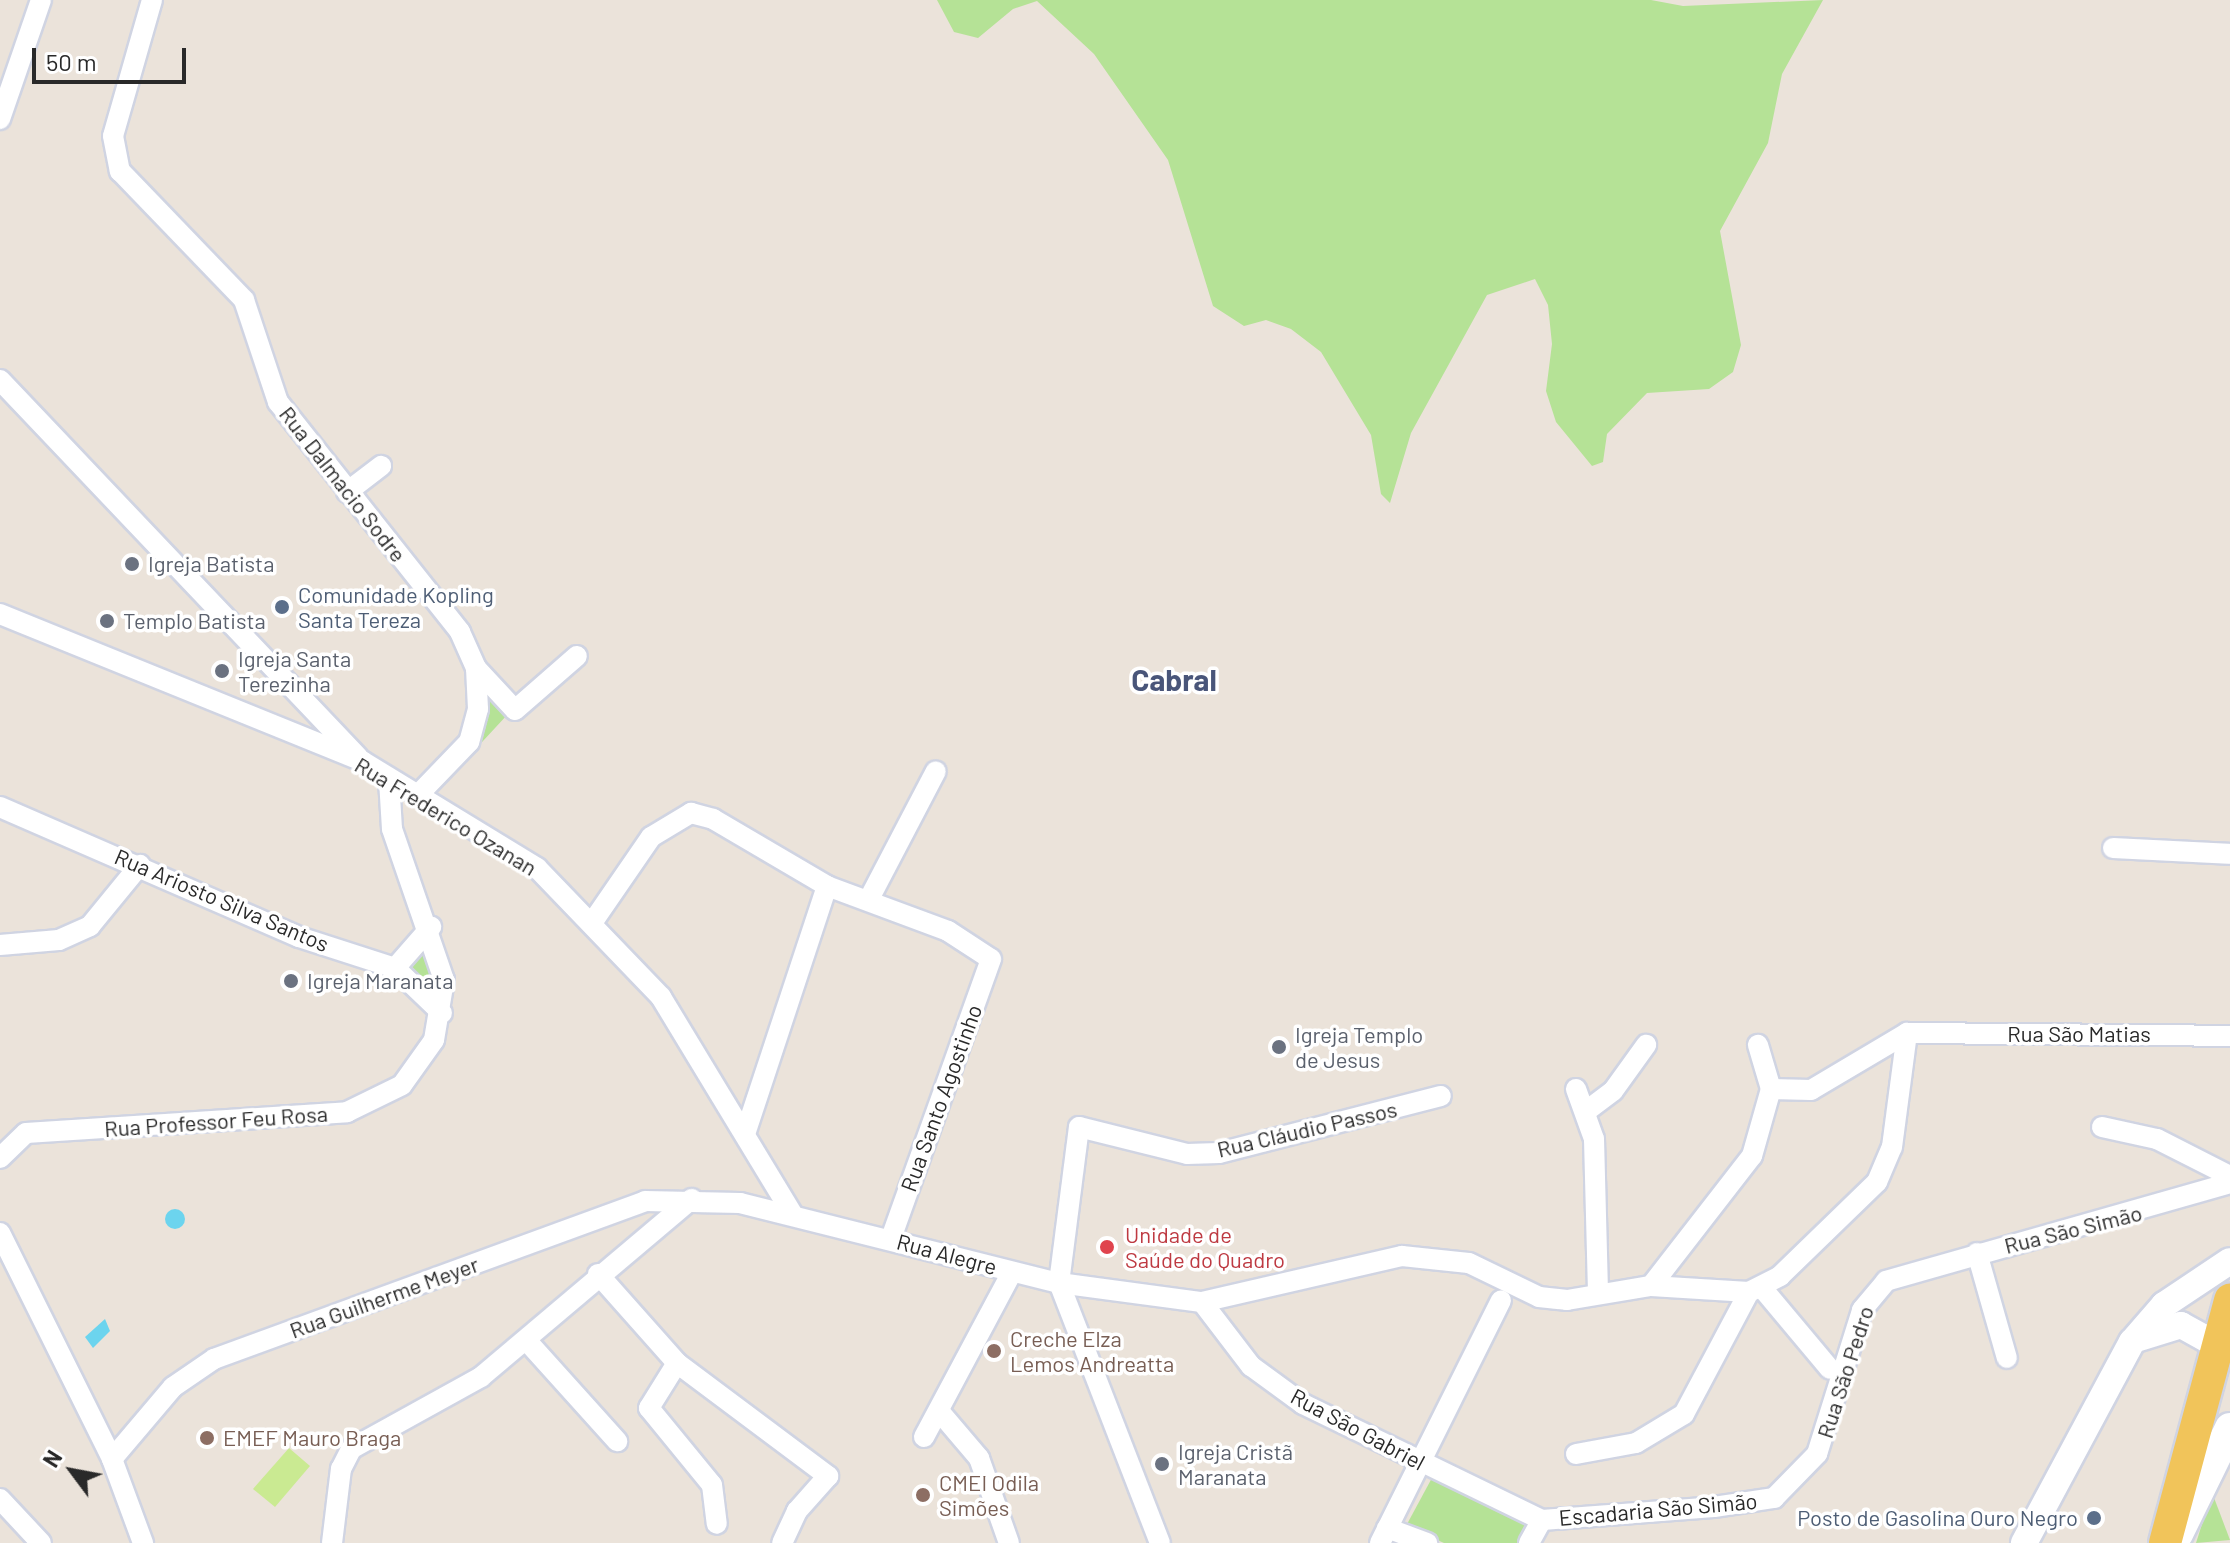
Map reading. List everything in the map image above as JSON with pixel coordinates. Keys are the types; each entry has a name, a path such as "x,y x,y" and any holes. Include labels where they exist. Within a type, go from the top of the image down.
{"main road":[{"path":"2165,1543 2214,1343 2230,1300"},
{"path":"2173,1543 2230,1428"}],"street":[{"path":"0,119 41,0"},
{"name":"Rua Dalmacio Sodre","path":"152,0 113,136 120,171 244,300 278,402 460,632 476,668 478,709 469,742 417,796"},
{"path":"0,380 362,761"},
{"path":"347,492 381,466"},
{"name":"Rua Frederico Ozanan","path":"0,614 362,761 537,868 594,920 661,997 793,1215"},
{"path":"476,668 515,710 577,656"},
{"path":"594,920 651,837 691,813 713,819 827,886 869,899 936,771"},
{"name":"Rua Professor Feu Rosa","path":"0,1158 26,1133 58,1128 216,1125 347,1112 402,1085 434,1040 442,1013 444,980 431,927 392,829 389,780"},
{"name":"Rua Ariosto Silva Santos","path":"0,807 140,865 299,937 395,968"},
{"path":"2113,848 2230,854"},
{"path":"0,945 59,940 90,926 140,865"},
{"path":"745,1134 827,886"},
{"name":"Rua Santo Agostinho","path":"869,899 991,959 891,1238"},
{"path":"431,927 395,968 442,1013"},
{"name":"Rua São Matias","path":"1906,1042 1929,1033 2230,1036"},
{"path":"1771,1089 1811,1090 1906,1042"},
{"path":"1576,1454 1636,1443 1684,1414 1756,1291 1877,1182 1892,1147 1906,1042"},
{"path":"1585,1112 1613,1091 1646,1045"},
{"path":"1651,1286 1752,1156 1771,1089 1758,1045"},
{"path":"1576,1089 1585,1112 1596,1163 1598,1294"},
{"name":"Rua Cláudio Passos","path":"1059,1283 1079,1127 1187,1154 1219,1153 1441,1096"},
{"path":"2102,1127 2157,1139 2228,1177"},
{"name":"Rua São Simão","path":"2007,1358 1977,1253 2228,1177"},
{"path":"332,1543 341,1469 351,1449 431,1408 527,1341 598,1274 692,1199"},
{"name":"Rua Guilherme Meyer","path":"112,1459 173,1387 214,1359 616,1209 692,1199 793,1215"},
{"name":"Rua Alegre","path":"793,1215 1059,1283 1202,1302"},
{"path":"0,1233 112,1459 143,1543"},
{"name":"Rua São Pedro","path":"1774,1498 1817,1454 1872,1293 1886,1281 1977,1253"},
{"path":"1202,1302 1402,1256 1469,1263 1539,1297 1598,1294 1651,1286 1756,1291 1830,1369"},
{"path":"2024,1543 2132,1342 2164,1305 2230,1261"},
{"path":"924,1437 1012,1272"},
{"path":"598,1274 677,1363 828,1476 797,1511 782,1543"},
{"path":"1059,1283 1160,1543"},
{"path":"1427,1543 1388,1527 1501,1300"},
{"name":"Rua São Gabriel","path":"1202,1302 1251,1366 1303,1404 1542,1520"},
{"path":"2132,1342 2181,1325 2214,1343"},
{"path":"527,1341 617,1441"},
{"path":"677,1363 649,1408 712,1485 717,1524"},
{"path":"939,1411 979,1458 1009,1543"},
{"name":"Escadaria São Simão","path":"1542,1520 1774,1498"},
{"path":"0,1499 41,1543"},
{"path":"1529,1543 1542,1520"}],"green space":[{"path":"937,0 1651,0 1683,6 1823,0 1782,74 1768,143 1720,231 1741,345 1733,372 1709,389 1647,393 1607,434 1603,462 1592,466 1556,422 1546,391 1552,344 1548,305 1535,279 1487,295 1411,433 1390,503 1381,494 1371,435 1321,352 1291,329 1266,320 1244,326 1213,306 1168,160 1094,54 1037,1 1013,9 978,38 954,32"},
{"path":"487,687 508,714 470,755 489,710"},
{"path":"431,944 436,998 405,970"},
{"path":"289,1448 310,1466 275,1507 253,1489"},
{"path":"1433,1476 1536,1522 1524,1543 1444,1543 1406,1526"},
{"path":"2211,1496 2230,1540 2196,1543"}],"water":[{"path":"175,1209 182,1212 185,1219 182,1226 175,1229 168,1226 165,1219 168,1212"},
{"path":"105,1319 110,1331 93,1348 85,1337"}],"place":[{"name":"Igreja Batista","path":"132,564"},
{"name":"Comunidade Kopling Santa Tereza","path":"282,607"},
{"name":"Templo Batista","path":"107,621"},
{"name":"Igreja Santa Terezinha","path":"222,671"},
{"name":"Igreja Maranata","path":"291,981"},
{"name":"Igreja Templo de Jesus","path":"1279,1047"},
{"name":"Unidade de Saúde do Quadro","path":"1107,1247"},
{"name":"Creche Elza Lemos Andreatta","path":"994,1351"},
{"name":"EMEF Mauro Braga","path":"207,1438"},
{"name":"Igreja Cristã Maranata","path":"1162,1464"},
{"name":"CMEI Odila Simões","path":"923,1495"},
{"name":"Posto de Gasolina Ouro Negro","path":"2094,1518"}],"district":[{"name":"Cabral","path":"1174,679"}]}
